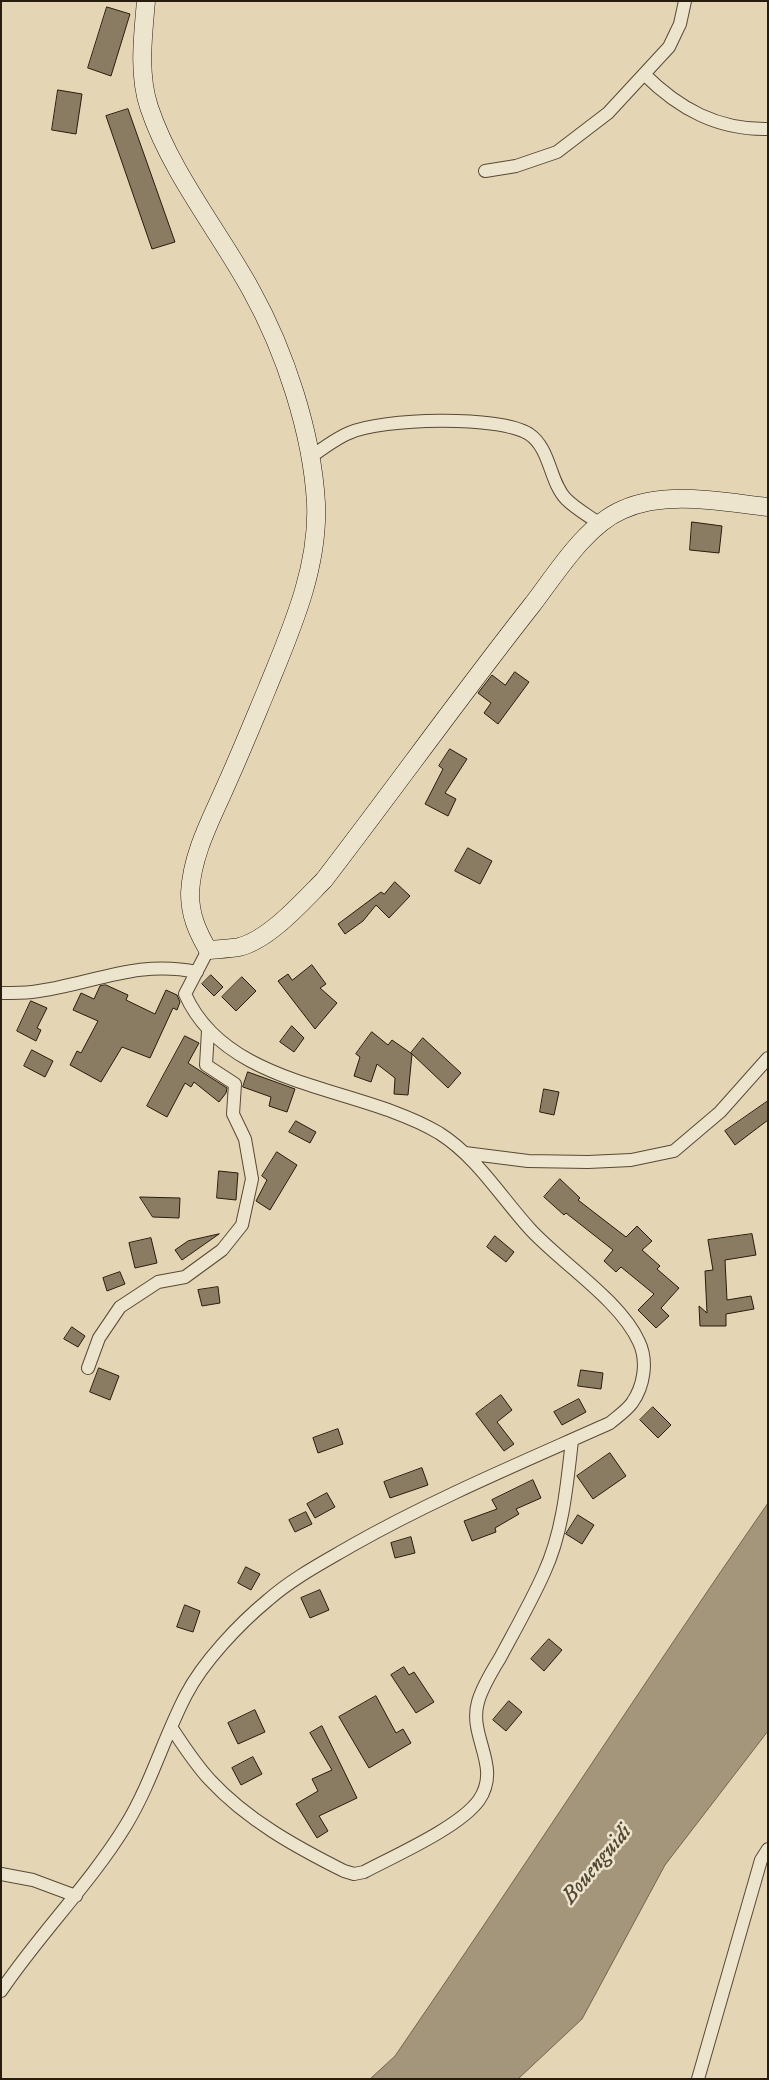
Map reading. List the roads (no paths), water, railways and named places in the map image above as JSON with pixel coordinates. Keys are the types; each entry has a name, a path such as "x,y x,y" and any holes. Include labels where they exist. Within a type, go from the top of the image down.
{"main road":[{"path":"146,1 142,52 149,106 169,152 252,292 297,400 311,457 316,504 314,551 300,602 282,653 198,848 190,895 194,925 208,950 241,946 265,934 298,907 324,880 468,686 578,546 600,524 621,510 648,501 690,500 768,507"}],"street":[{"path":"485,171 516,166 557,152 608,113 669,47 680,24 685,1"},
{"path":"644,74 665,95 695,114 741,128 768,129"},
{"path":"311,457 350,432 367,427 408,421 456,421 515,429 529,434 537,442 566,500 600,524"},
{"path":"1,1991 45,1932 76,1896 127,1824 150,1778 187,1693 212,1657 267,1600 299,1576 392,1523 610,1423 632,1404 642,1383 644,1365 640,1343 608,1302 530,1229 465,1153 439,1133 405,1117 261,1068 208,1031 193,1012 185,994 208,950"},
{"path":"1,993 32,992 153,967 176,968 196,972"},
{"path":"88,1368 99,1338 108,1321 120,1307 158,1282 185,1277 222,1250 242,1225 250,1192 251,1162 245,1139 233,1114 235,1084 206,1065 208,1031"},
{"path":"465,1153 528,1161 588,1162 631,1160 674,1150 720,1112 768,1058"},
{"path":"171,1727 210,1780 230,1798 265,1826 344,1871 354,1874 364,1872 453,1823 479,1801 485,1788 489,1772 487,1758 477,1732 475,1713 479,1698 545,1571 566,1497 572,1440"},
{"path":"698,2079 761,1860 768,1849"},
{"path":"1,1874 33,1880 76,1896"}],"water":[{"name":"Bouenguidi","path":"768,1503 768,1731 665,1865 582,2019 518,2079 370,2079 395,2056"}]}
